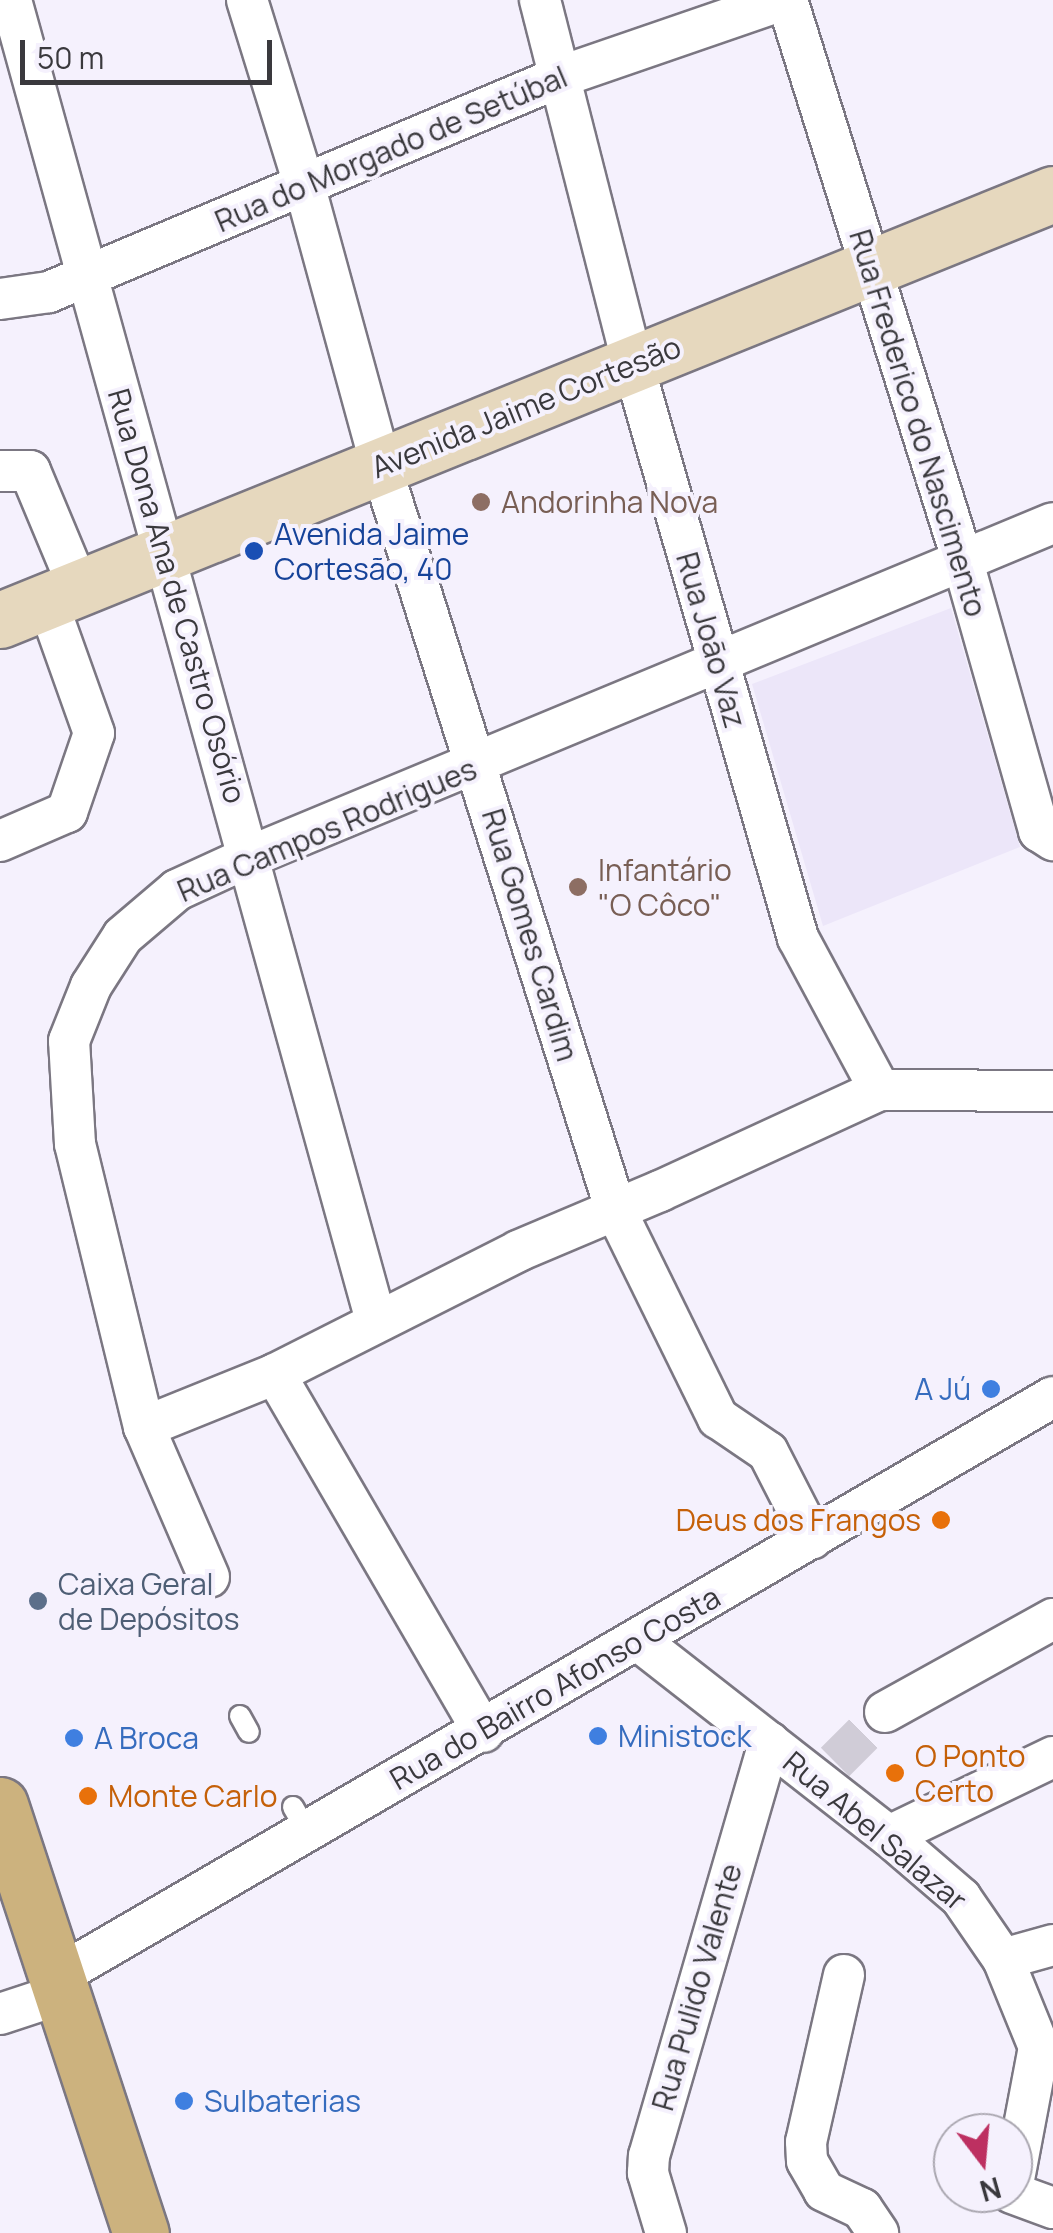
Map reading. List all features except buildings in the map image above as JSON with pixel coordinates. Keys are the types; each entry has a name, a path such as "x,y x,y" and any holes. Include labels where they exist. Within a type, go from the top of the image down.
{"main road":[{"name":"Avenida Jaime Cortesão","path":"42,603 1053,194"},
{"path":"0,1805 141,2233"}],"street":[{"name":"Rua Dona Ana de Castro Osório","path":"11,0 162,554 251,856 376,1320"},
{"name":"Rua Gomes Cardim","path":"247,0 304,184 382,466 616,1211 718,1418 768,1452 812,1538"},
{"name":"Rua João Vaz","path":"540,0 633,364 798,938 880,1090"},
{"name":"Rua do Morgado de Setúbal","path":"0,299 48,292 562,76 785,0"},
{"name":"Rua Frederico do Nascimento","path":"785,0 963,562 1039,832 1053,840"},
{"path":"0,470 30,471 42,603 94,733 67,812 0,841"},
{"name":"Rua Campos Rodrigues","path":"209,1577 144,1427 75,1144 69,1041 91,986 123,936 177,890 251,856 718,666 1053,523"},
{"path":"144,1427 275,1374 518,1251 616,1211 880,1090 1053,1091"},
{"path":"275,1374 483,1732"},
{"name":"Rua do Bairro Afonso Costa","path":"0,2014 58,1986 300,1819 483,1732 1053,1397"},
{"path":"885,1712 1053,1619"},
{"name":"Rua Abel Salazar","path":"639,1641 769,1742 826,1771 889,1836 961,1898 1003,1960 1046,2046 1030,2113"},
{"name":"Rua Pulido Valente","path":"666,2233 648,2174 649,2156 769,1742"},
{"path":"889,1836 1053,1757"},
{"path":"1003,1960 1053,1945"},
{"path":"844,1976 806,2142 808,2161 824,2191 862,2209 878,2233"}],"shaded area":[{"path":"951,608 1020,847 823,926 752,684"}],"tunnel":[{"path":"835,1762 885,1712"}],"place":[{"name":"Andorinha Nova","path":"481,502"},
{"name":"Avenida Jaime Cortesão, 40","path":"254,551"},
{"name":"Infantário \"O Côco\"","path":"578,887"},
{"name":"A Jú","path":"991,1389"},
{"name":"Deus dos Frangos","path":"941,1520"},
{"name":"Caixa Geral de Depósitos","path":"38,1601"},
{"name":"Ministock","path":"598,1736"},
{"name":"A Broca","path":"74,1738"},
{"name":"O Ponto Certo","path":"895,1773"},
{"name":"Monte Carlo","path":"88,1796"},
{"name":"Sulbaterias","path":"184,2101"}]}
